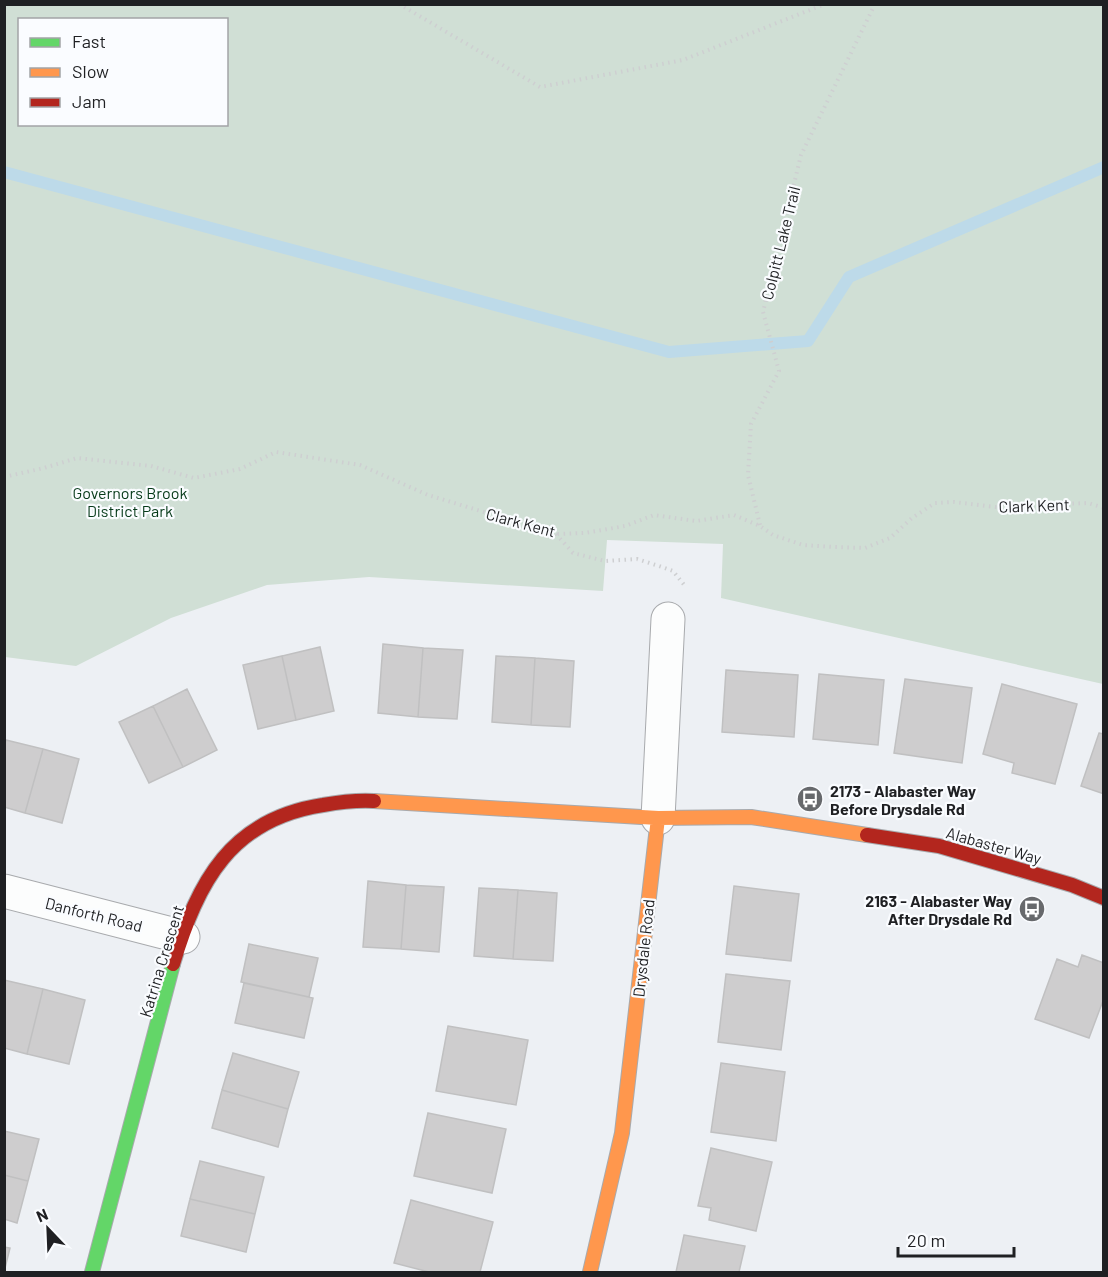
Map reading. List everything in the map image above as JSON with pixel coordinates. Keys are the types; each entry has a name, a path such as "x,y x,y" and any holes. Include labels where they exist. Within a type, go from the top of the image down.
{"street":[{"name":"Drysdale Road","path":"590,1272 622,1133 658,818 668,619"},
{"name":"Katrina Crescent","path":"92,1272 124,1147 183,937 200,894 214,869 232,848 254,829 278,815 306,806 368,801 658,818"},
{"name":"Alabaster Way","path":"658,818 751,817 939,846 1072,885 1104,898"},
{"name":"Danforth Road","path":"4,891 183,937"}],"path":[{"path":"399,4 540,87 683,60 825,4"},
{"name":"Colpitt Lake Trail","path":"760,526 748,475 751,424 779,371 763,312 801,155 875,4"},
{"name":"Clark Kent","path":"4,477 77,458 151,466 194,478 240,469 276,452 360,465 428,495 556,534 585,533 625,526 654,515 696,521 734,515 760,526 773,535 803,545 865,548 890,538 912,518 935,502 1012,509 1038,505 1088,503 1104,507"},
{"path":"556,534 573,553 605,561 637,560 673,571 683,581 689,596 690,610 668,619"}],"green space":[{"name":"Governors Brook District Park","path":"4,5 1103,5 1103,684 721,598 723,544 607,540 603,591 369,577 267,585 171,618 76,666 5,657"}],"building":[{"path":"383,644 423,648 418,717 378,713"},
{"path":"320,647 334,711 296,720 282,656"},
{"path":"423,648 463,650 457,719 418,717"},
{"path":"282,656 296,720 258,729 243,665"},
{"path":"496,656 535,658 531,725 492,722"},
{"path":"535,658 574,661 570,727 531,725"},
{"path":"726,670 798,675 794,737 722,732"},
{"path":"819,674 884,680 878,745 813,739"},
{"path":"905,679 972,688 962,763 894,753"},
{"path":"1002,684 1077,704 1055,784 1012,773 1014,763 983,754"},
{"path":"187,689 217,750 183,767 153,706"},
{"path":"153,706 183,767 149,783 119,722"},
{"path":"1099,733 1104,734 1104,794 1081,786"},
{"path":"6,740 43,749 25,813 4,807"},
{"path":"43,749 79,759 62,823 25,813"},
{"path":"368,881 406,885 401,949 363,947"},
{"path":"406,885 444,887 439,952 401,949"},
{"path":"734,886 799,894 791,961 726,954"},
{"path":"479,888 518,890 513,959 474,956"},
{"path":"518,890 557,893 553,961 513,959"},
{"path":"249,944 318,958 309,997 241,982"},
{"path":"1082,955 1104,963 1104,998 1089,1038 1035,1019 1057,959 1078,967"},
{"path":"726,974 790,981 781,1050 718,1042"},
{"path":"4,980 43,989 27,1054 4,1048"},
{"path":"244,983 313,998 304,1038 235,1023"},
{"path":"43,989 85,1000 69,1064 27,1054"},
{"path":"448,1026 528,1040 516,1105 436,1091"},
{"path":"233,1053 299,1072 288,1109 222,1090"},
{"path":"721,1063 785,1072 776,1141 711,1132"},
{"path":"222,1090 288,1109 278,1147 212,1128"},
{"path":"428,1113 506,1129 492,1193 414,1176"},
{"path":"4,1131 39,1139 28,1181 4,1175"},
{"path":"711,1148 772,1162 756,1231 709,1220 711,1208 698,1206"},
{"path":"200,1161 264,1177 255,1214 190,1199"},
{"path":"4,1175 28,1181 17,1223 4,1219"},
{"path":"190,1199 255,1214 246,1252 181,1236"},
{"path":"411,1200 493,1222 480,1272 429,1272 394,1263"},
{"path":"684,1235 745,1246 739,1272 676,1272"},
{"path":"4,1247 10,1248 4,1272"}],"waterway":[{"path":"4,172 669,352 808,341 849,277 1104,167"}],"traffic: fast":[{"path":"92,1272 173,964"}],"traffic: slow":[{"path":"374,801 658,818 751,817 867,835"},
{"path":"590,1272 622,1133 658,818"}],"traffic: jam":[{"path":"173,964 194,906 207,881 223,859 242,840 264,824 291,812 336,803 374,801"},
{"path":"867,835 939,846 1072,885 1104,898"}],"place":[{"name":"2173 - Alabaster Way Before Drysdale Rd","path":"810,799"},
{"name":"2163 - Alabaster Way After Drysdale Rd","path":"1032,909"}]}
